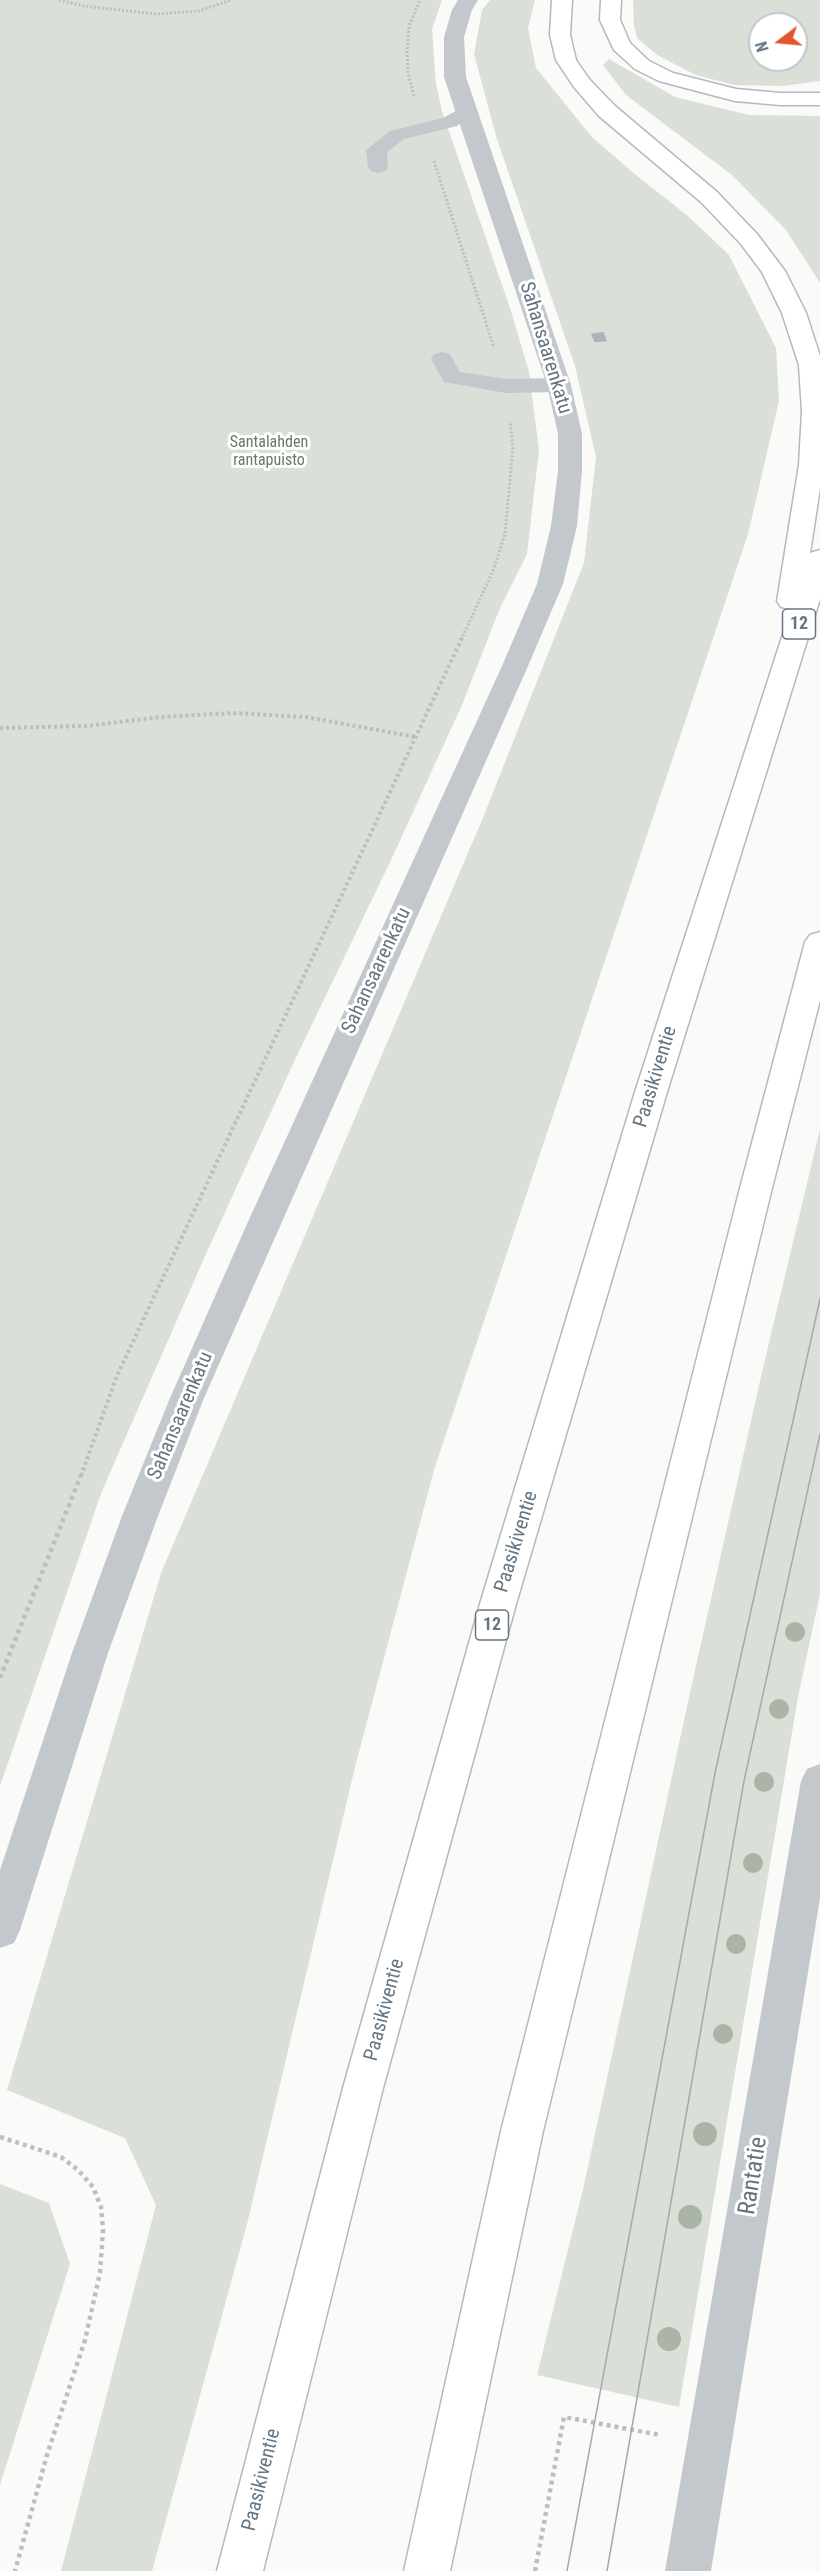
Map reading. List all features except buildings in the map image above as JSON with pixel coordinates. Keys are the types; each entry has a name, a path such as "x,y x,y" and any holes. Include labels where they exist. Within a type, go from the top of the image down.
{"highway":[{"path":"562,0 560,35 566,60 581,83 607,111 709,197 749,239 773,271 794,313 801,333 811,365 814,411 812,465 802,518 778,689"},
{"path":"611,0 610,20 621,46 642,65 666,77 735,95 780,99 820,99"},
{"name":"Paasikiventie","path":"240,2571 363,2088 498,1604 651,1092 820,558"},
{"path":"427,2571 522,2131 749,1215 820,942"}],"street":[{"name":"Sahansaarenkatu","path":"0,1930 90,1653 140,1516 187,1398 331,1071 441,833 550,584 564,526 570,471 570,434 559,385 455,77 454,37 462,10 468,0"},
{"name":"Rantatie","path":"688,2571 820,1781"}],"lane":[{"path":"378,167 376,150 397,135 450,122 465,112"},
{"path":"442,359 452,377 506,386 559,385"}],"path":[{"path":"60,0 84,6 156,14 199,11 231,0"},
{"path":"0,1678 72,1500 116,1378 493,571 506,534 513,448 506,386 423,129 408,75 409,26 420,0"},
{"path":"0,728 86,726 160,717 233,713 306,717 416,737"},
{"path":"0,2137 61,2157 78,2170 93,2187 101,2207 103,2230 100,2273 85,2340 47,2455 15,2571"},
{"path":"535,2571 564,2417 710,2446"}],"green space":[{"name":"Santalahden rantapuisto","path":"0,0 442,0 432,29 436,84 442,111 511,311 529,372 539,450 527,554 500,608 462,705 391,860 292,1066 205,1256 102,1491 0,1786"},
{"path":"490,0 535,0 528,28 536,68 592,137 688,216 729,255 776,348 779,401 748,534 434,1470 355,1767 247,2224 152,2571 61,2571 156,2205 125,2138 7,2090 161,1573 482,820 584,563 596,457 575,366 496,136 474,54 482,10"},
{"path":"633,0 820,0 820,81 783,86 734,85 696,75 657,55 637,38"},
{"path":"609,59 675,97 749,115 820,116 820,283 786,230 732,175 626,95 603,65"},
{"path":"820,1129 820,1594 798,1697 679,2407 537,2375 584,2185 691,1688 762,1372"},
{"path":"0,2184 49,2203 70,2264 0,2485"}],"tram line":[{"path":"567,2571 715,1773 820,1299"},
{"path":"607,2571 744,1781 820,1434"}]}
